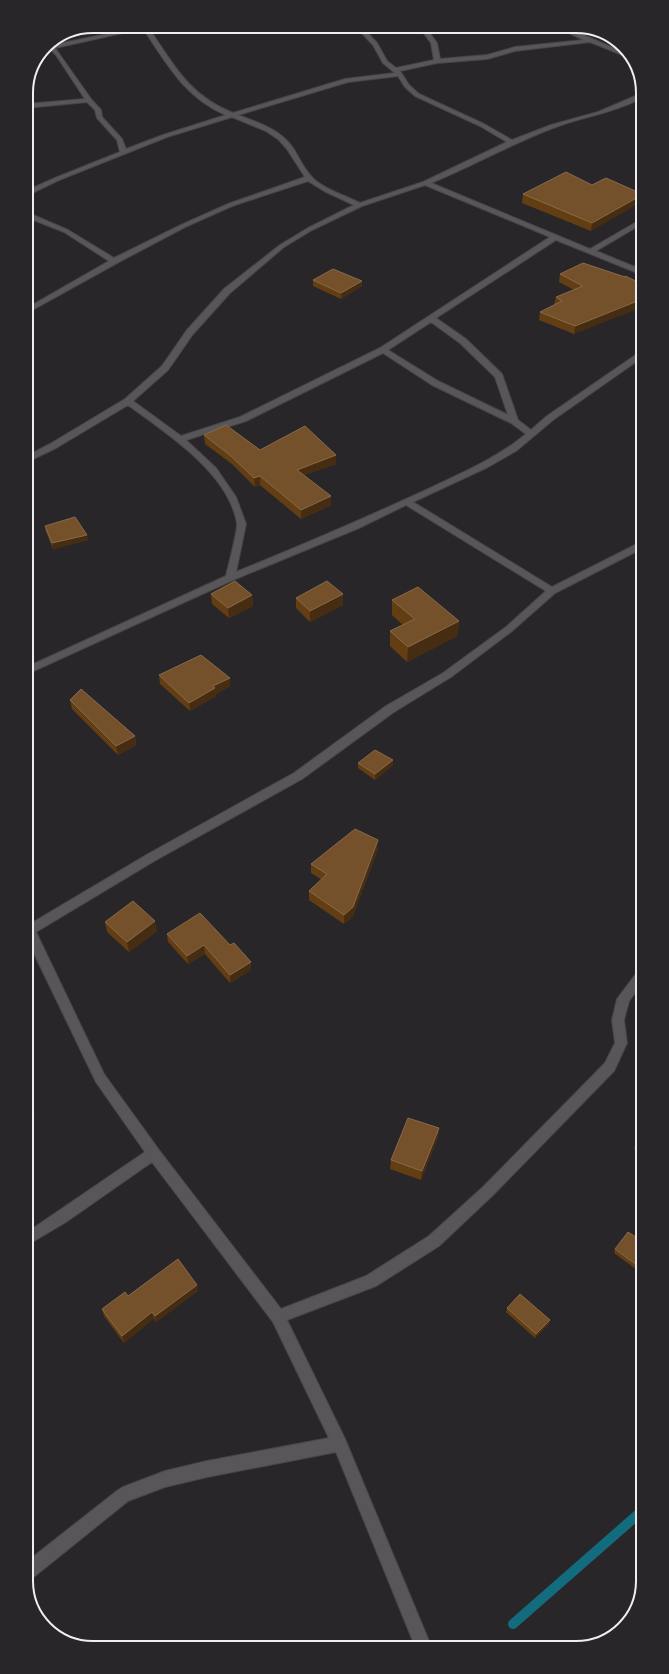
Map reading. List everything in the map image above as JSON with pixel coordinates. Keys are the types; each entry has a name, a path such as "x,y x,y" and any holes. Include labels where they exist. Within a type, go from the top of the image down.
{"street":[{"path":"60,43 116,33"},
{"path":"149,33 180,78 198,98 214,108 234,115 277,135 288,145 309,178 318,185 360,205"},
{"path":"365,33 375,44 384,62 398,72 407,86 423,98 469,119 512,142"},
{"path":"427,33 434,43 437,61"},
{"path":"571,33 621,54"},
{"path":"33,191 57,179 165,136 347,80 398,72 437,61 487,57 515,49 588,41"},
{"path":"53,49 89,100 98,110 99,117 120,140 123,152"},
{"path":"33,456 53,446 128,401 165,368 190,332 226,291 282,246 310,229 360,205 425,183 512,142 553,126 600,113 636,98"},
{"path":"33,105 89,100"},
{"path":"33,308 114,261 183,226 230,205 309,178"},
{"path":"425,183 636,270"},
{"path":"33,217 66,231 114,261"},
{"path":"590,252 636,224"},
{"path":"180,439 243,419 383,350 555,237"},
{"path":"431,318 463,341 499,376 514,421"},
{"path":"383,350 435,383 514,421 532,434"},
{"path":"33,668 230,578 356,526 486,465 513,449 550,418 636,359"},
{"path":"128,401 180,439 213,470 232,497 242,524 230,578"},
{"path":"407,502 552,591"},
{"path":"33,927 158,854 298,776 390,709 446,675 509,629 552,591 636,549"},
{"path":"33,941 56,991 100,1078 154,1154 278,1317 340,1444 421,1641"},
{"path":"278,1317 371,1281 434,1241 488,1191 610,1067 621,1043 618,1020 623,1000 636,982"},
{"path":"33,1235 154,1154"},
{"path":"33,1567 75,1535 123,1495 164,1479 207,1469 340,1444"}],"building":[{"path":"566,172 592,185 606,178 636,191 636,198 592,223 523,194"},
{"path":"583,263 625,276 636,281 636,302 575,326 540,312 562,301 556,297 583,286 560,274"},
{"path":"333,269 362,281 341,293 313,280"},
{"path":"226,425 260,450 305,426 336,455 297,470 331,496 301,510 260,476 254,478 231,456 204,435"},
{"path":"75,517 87,535 52,543 45,526"},
{"path":"235,581 252,595 228,608 211,594"},
{"path":"327,581 343,594 310,611 296,598"},
{"path":"418,587 459,621 408,647 390,631 415,619 392,600"},
{"path":"201,655 230,678 213,686 215,688 189,703 159,675"},
{"path":"81,689 135,736 116,746 70,700"},
{"path":"375,750 393,760 375,774 358,763"},
{"path":"355,829 378,840 353,907 344,915 309,891 327,874 311,864"},
{"path":"133,901 155,921 127,942 105,922"},
{"path":"200,913 230,945 234,943 251,962 230,975 204,945 187,956 167,934"},
{"path":"408,1118 439,1128 422,1171 391,1160"},
{"path":"628,1232 636,1237 636,1264 615,1249"},
{"path":"178,1259 197,1285 155,1316 152,1312 122,1336 102,1309 125,1292 128,1296"},
{"path":"520,1294 550,1320 536,1334 507,1308"}],"waterway":[{"path":"513,1624 636,1516"}]}
